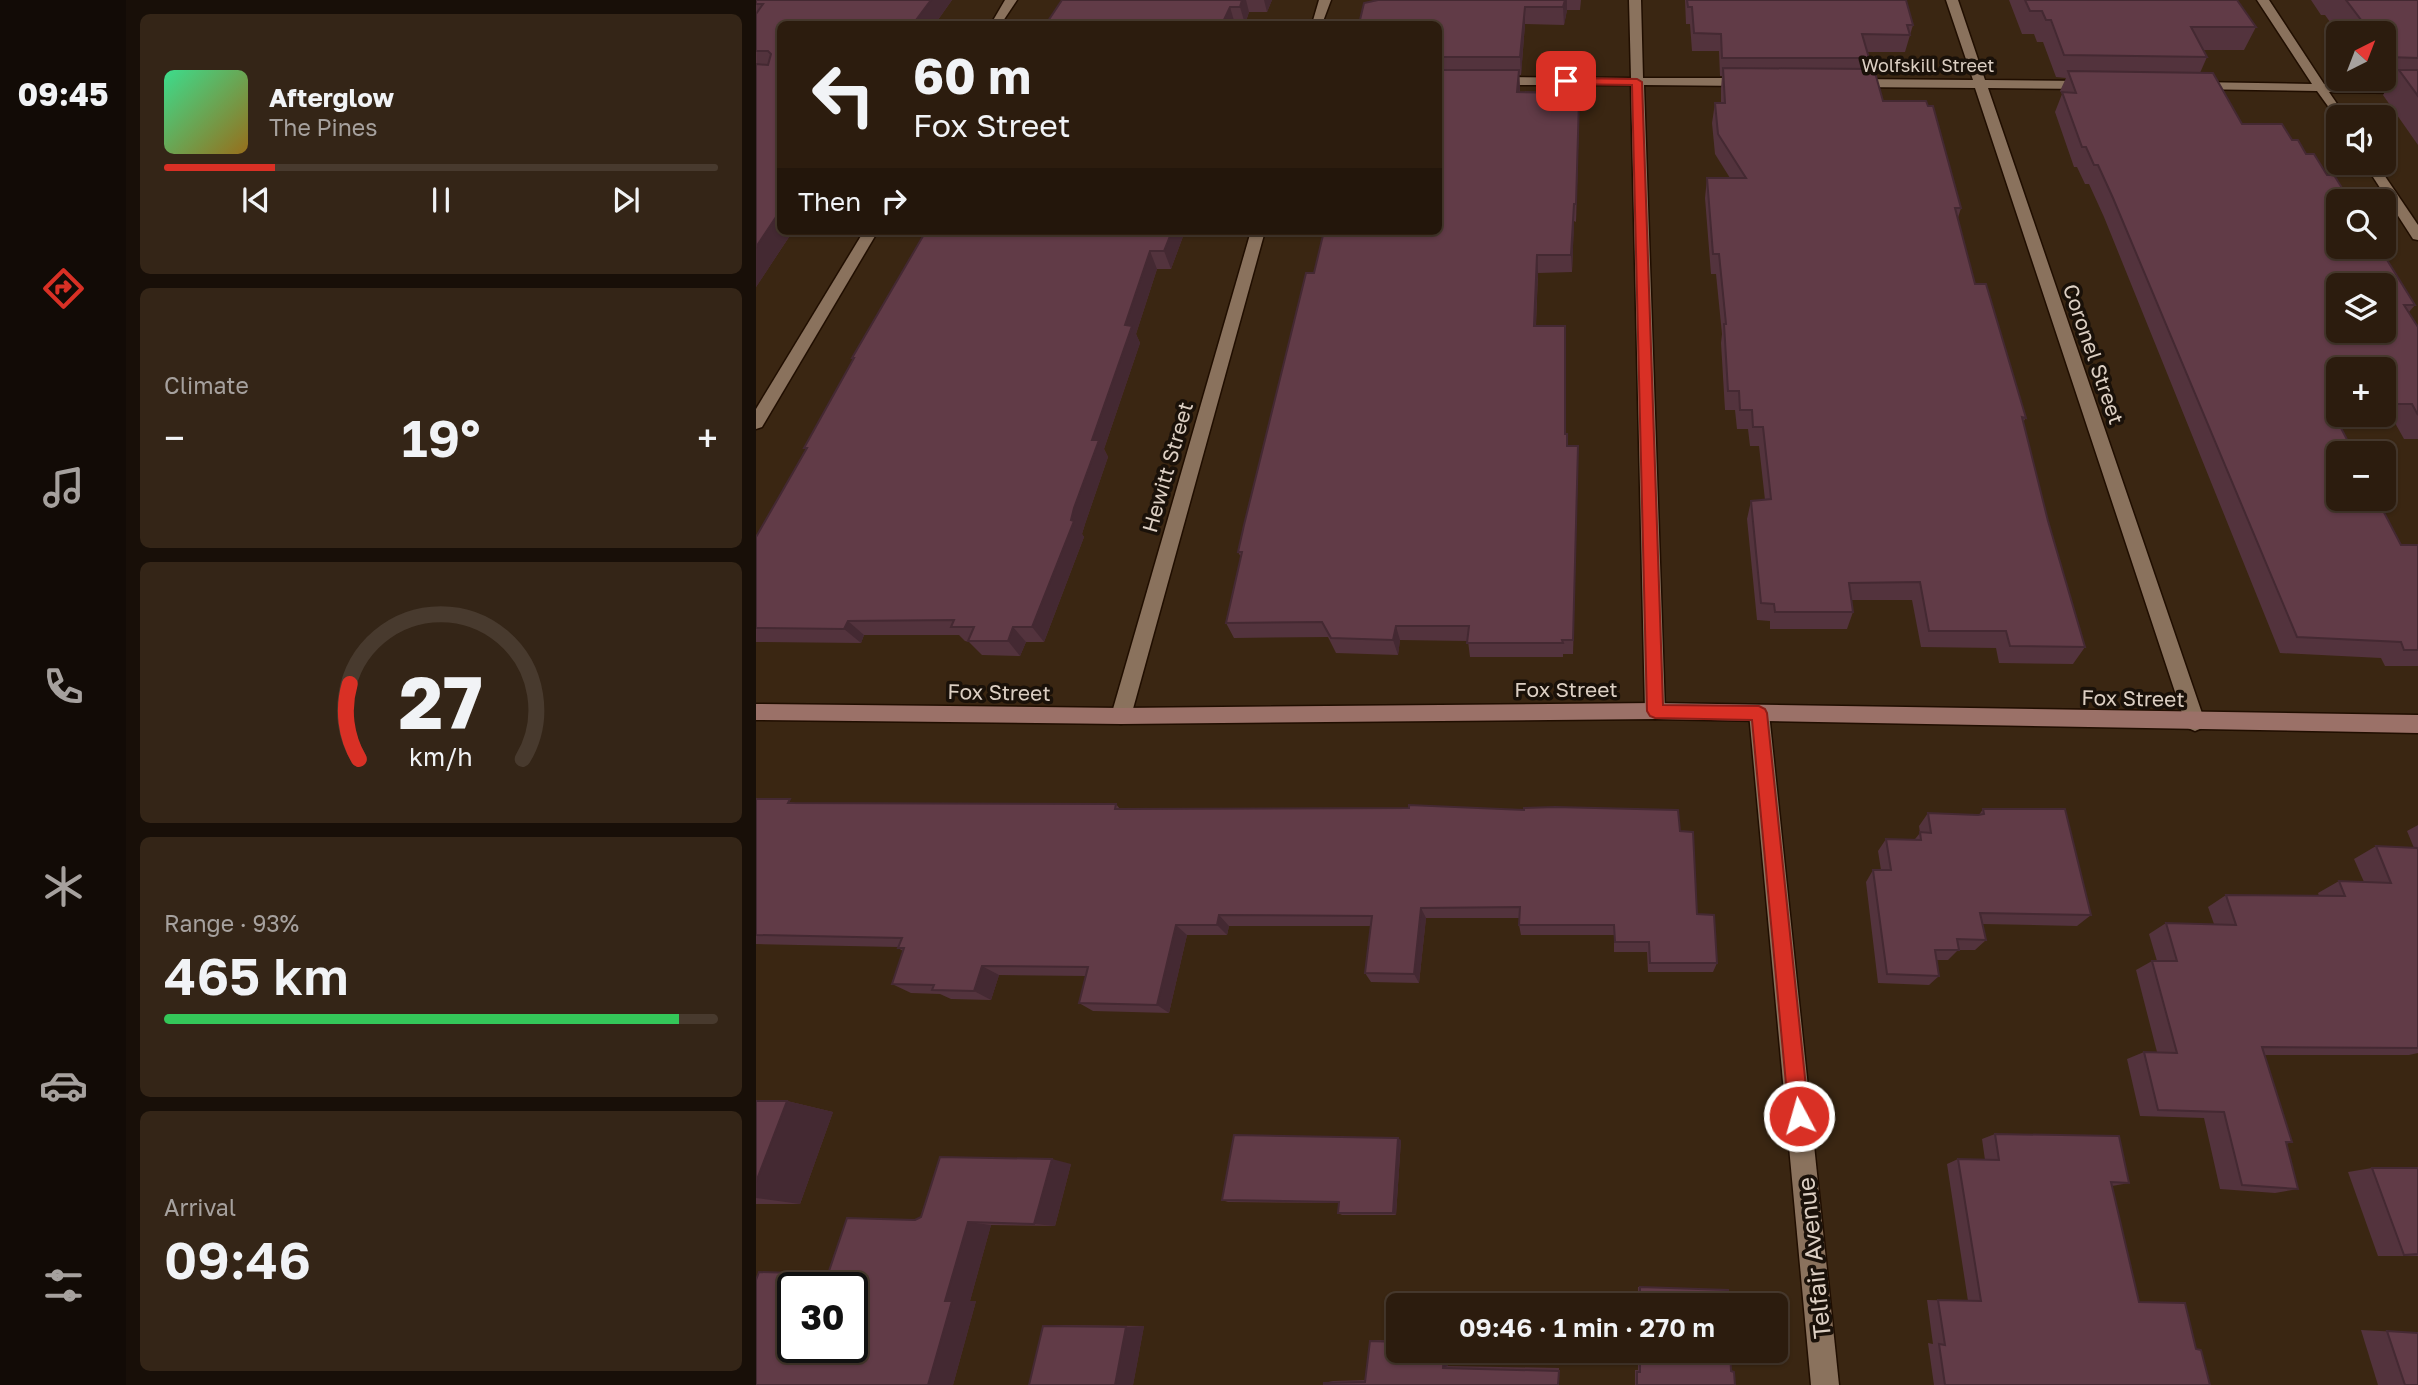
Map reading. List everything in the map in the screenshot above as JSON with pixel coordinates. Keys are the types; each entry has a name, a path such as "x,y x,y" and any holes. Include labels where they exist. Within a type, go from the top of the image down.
{"main road":[{"name":"Fox Street","path":"756,712 1121,716 1655,711 2418,724"}],"street":[{"path":"998,21 1011,0"},
{"path":"1318,21 1325,0"},
{"path":"1635,0 1655,711"},
{"name":"Coronel Street","path":"1952,0 2195,722"},
{"path":"2263,0 2332,105"},
{"path":"1480,81 1764,82"},
{"name":"Wolfskill Street","path":"1833,82 2108,85"},
{"path":"2176,86 2418,89"},
{"path":"2378,175 2418,236"},
{"path":"756,423 869,235"},
{"name":"Hewitt Street","path":"1121,716 1257,235"},
{"name":"Telfair Avenue","path":"1759,713 1825,1385"}],"building":[{"path":"756,0 931,0 915,21 777,21 777,216 756,247 756,64 768,65 771,54 768,51 756,51 756,14 763,4 756,4"},
{"path":"1062,0 1242,0 1240,7 1230,7 1223,21 1048,21"},
{"path":"1378,0 1565,0 1563,7 1525,7 1520,57 1442,57 1442,21 1360,21 1364,3"},
{"path":"1687,0 1906,0 1913,25 1907,25 1910,35 1862,34 1869,58 1722,58 1721,34 1694,33 1692,7 1688,7"},
{"path":"2025,0 2237,0 2256,27 2191,27 2207,57 2064,55 2051,20 2046,20 2042,11 2030,11"},
{"path":"2346,0 2418,0 2418,58 2396,57 2396,21 2362,21"},
{"path":"1723,68 1874,69 1883,101 1926,101 1928,106 1933,106 1961,208 1955,208 1975,284 1986,284 2026,418 2022,417 2048,521 2085,647 2010,646 2006,631 1929,631 1920,582 1849,583 1853,612 1775,612 1774,604 1761,603 1751,501 1771,499 1763,427 1753,427 1752,410 1740,410 1739,391 1728,391 1726,324 1719,254 1713,254 1707,178 1746,178 1718,134 1715,103 1725,103"},
{"path":"1442,70 1519,70 1517,92 1573,93 1573,99 1579,99 1576,204 1571,255 1537,255 1534,326 1565,326 1565,434 1567,446 1578,446 1573,640 1562,640 1563,643 1467,643 1469,626 1396,626 1393,640 1331,638 1322,622 1226,623 1242,552 1238,552 1244,525 1306,273 1314,273 1323,235 1442,235"},
{"path":"2399,70 2418,70 2418,96"},
{"path":"2068,71 2213,73 2242,124 2282,124 2292,140 2298,140 2306,154 2314,154 2326,175 2334,175 2343,189 2326,189 2326,259 2386,259 2395,273 2326,273 2326,343 2396,343 2396,274 2415,305 2404,305 2418,327 2418,415 2412,404 2396,404 2396,357 2326,357 2326,427 2340,427 2348,441 2326,441 2326,511 2383,511 2401,545 2418,545 2418,650 2404,650 2401,642 2297,637 2113,198 2098,165 2094,165 2086,147 2082,147 2062,92 2076,93"},
{"path":"924,235 1170,235 1164,251 1150,251 1125,325 1132,326 1092,440 1099,440 1074,508 1071,520 1074,521 1032,627 1013,627 1008,641 968,641 974,627 951,627 954,620 848,621 844,629 756,628 756,537 807,448 804,448 852,358"},
{"path":"756,799 790,799 788,803 1116,804 1115,809 1409,808 1409,805 1524,810 1555,807 1678,810 1680,831 1693,832 1697,914 1714,915 1717,963 1650,963 1649,942 1615,942 1614,925 1519,925 1520,907 1421,908 1414,974 1365,973 1372,916 1219,915 1217,925 1176,925 1157,1005 1079,1003 1088,967 982,966 974,991 932,990 934,985 892,984 904,948 898,948 902,938 756,935"},
{"path":"1983,809 2065,809 2091,915 1980,913 1986,940 1957,939 1959,950 1935,950 1939,976 1887,974 1873,870 1891,870 1886,839 1921,840 1920,832 1931,833 1928,813 1978,815 1984,814"},
{"path":"2376,846 2418,848 2418,1048 2262,1047 2292,1142 2286,1142 2298,1189 2242,1185 2224,1112 2158,1110 2144,1052 2177,1053 2152,961 2177,961 2166,923 2236,925 2226,895 2345,896 2339,881 2391,883"},
{"path":"756,1101 787,1101 756,1182"},
{"path":"1995,1134 2119,1136 2129,1183 2111,1182 2139,1302 2185,1303 2196,1349 2201,1350 2210,1385 1945,1385 1939,1344 1945,1345 1938,1300 1981,1301 1958,1159 1999,1160"},
{"path":"1234,1135 1398,1138 1393,1213 1338,1213 1339,1202 1222,1200"},
{"path":"940,1157 1052,1159 1034,1224 968,1222 945,1301 952,1301 928,1385 756,1385 756,1280 759,1272 777,1273 777,1363 868,1363 868,1272 829,1272 847,1218 915,1220 921,1217"},
{"path":"2372,1168 2418,1168 2418,1254 2404,1255"},
{"path":"1640,1287 1728,1290 1728,1293 1640,1293"},
{"path":"1043,1326 1126,1327 1115,1385 1029,1385"},
{"path":"2387,1331 2418,1333 2418,1385 2405,1385"},
{"path":"1370,1341 1386,1342 1386,1363 1443,1363 1443,1368 1559,1371 1558,1385 1324,1385 1365,1382"},
{"path":"1640,1363 1731,1363 1735,1385 1637,1385 1637,1372 1640,1372"}],"route":[{"path":"1566,81 1637,82 1655,711 1759,713 1799,1116"}]}
